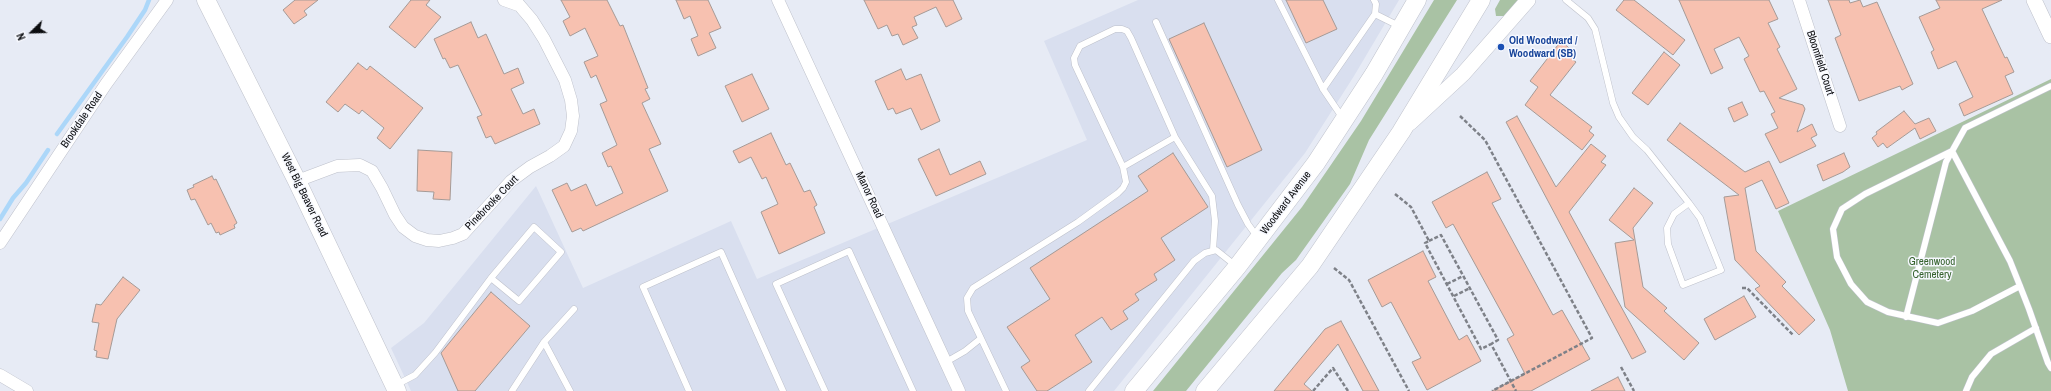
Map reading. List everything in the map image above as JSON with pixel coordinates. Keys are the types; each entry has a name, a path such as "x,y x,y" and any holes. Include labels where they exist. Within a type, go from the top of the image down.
{"main road":[{"name":"West Big Beaver Road","path":"206,0 297,180 396,388"},
{"name":"Woodward Avenue","path":"1134,391 1237,267 1316,163 1402,27 1417,0"},
{"path":"1205,391 1310,266 1401,132 1475,4"}],"street":[{"name":"Brookdale Road","path":"0,243 106,84 167,0"},
{"name":"Pinebrooke Court","path":"297,180 337,166 360,165 372,171 395,215 403,227 415,236 427,240 439,241 463,234 511,181 530,167 564,146 571,131 573,116 571,100 565,80 532,20 517,3 504,0"},
{"name":"Manor Road","path":"778,0 959,391"},
{"path":"1401,132 1463,74 1528,0"},
{"name":"Bloomfield Court","path":"1798,0 1840,126"},
{"path":"2034,0 2051,36"},
{"path":"0,375 27,391"}],"lane":[{"path":"1278,0 1323,89 1344,120"},
{"path":"1323,89 1375,14 1376,4 1374,0"},
{"path":"1566,0 1588,18 1594,29 1613,103 1619,117 1633,137 1647,150 1689,203 1700,218 1721,270 1683,285 1668,244 1666,228 1674,214 1689,203"},
{"path":"1375,14 1402,27"},
{"path":"1156,22 1238,205 1248,224 1259,239"},
{"path":"1006,391 980,339 967,304 970,291 1078,222 1118,193 1126,182 1123,167 1075,65 1074,58 1080,46 1115,29 1122,28 1127,31 1175,137 1212,196 1215,222 1213,250"},
{"path":"1906,317 1946,162 1965,128 2051,86"},
{"path":"1123,167 1175,137"},
{"path":"1952,151 2010,261 2051,368"},
{"path":"1952,151 1859,198 1842,209 1833,229 1837,257 1851,284 1867,302 1888,312 1938,323 1972,311 2020,286"},
{"path":"396,388 415,374 435,353 491,278 534,227 562,252 519,301 491,278"},
{"path":"1089,391 1194,261 1213,250 1218,251 1237,267"},
{"path":"825,391 776,284 849,251 913,391"},
{"path":"689,391 643,287 721,252 783,391"},
{"path":"512,391 544,342 574,309"},
{"path":"1966,391 1972,377 1991,354 2036,328"},
{"path":"946,362 965,351 980,339"},
{"path":"544,342 570,391"}],"path":[{"path":"1460,116 1485,140 1592,338 1492,391"},
{"path":"1395,194 1411,206 1429,240"},
{"path":"1441,234 1463,276 1498,340 1481,349 1425,243 1441,234"},
{"path":"1334,268 1349,280 1409,391"},
{"path":"1447,284 1463,276"},
{"path":"1454,296 1470,288"},
{"path":"1742,288 1747,288 1794,335"},
{"path":"1491,344 1516,391"},
{"path":"1621,367 1634,391"},
{"path":"1313,391 1333,368 1348,391"}],"shaded area":[{"path":"1138,0 1399,0 1354,76 1305,153 1114,391 411,391 391,348 424,323 536,186 583,288 731,221 757,279 1087,140 1044,41"}],"green space":[{"path":"1434,0 1457,0 1369,140 1350,184 1296,260 1282,273 1186,391 1153,391 1302,207 1361,121"},
{"path":"1500,0 1518,0 1505,16 1496,16 1495,9"},
{"name":"Greenwood Cemetery","path":"2051,79 2051,391 1848,391 1830,330 1778,211"}],"building":[{"path":"295,0 318,0 304,11 307,15 294,24 283,10"},
{"path":"411,0 430,0 426,5 441,17 415,48 389,27"},
{"path":"561,0 607,0 620,26 623,25 648,88 645,89 650,99 642,103 661,144 649,149 668,191 583,231 581,228 572,232 552,190 567,183 571,191 586,184 596,206 623,193 611,166 608,167 602,153 617,145 600,104 607,101 596,75 591,78 584,62 598,56 585,28 570,36 563,21 570,17"},
{"path":"676,0 708,0 721,28 709,33 716,48 698,56 691,39 698,36 690,16 684,19"},
{"path":"864,0 953,0 962,19 946,27 936,7 914,17 917,25 912,27 918,38 903,45 898,34 892,36 887,25 878,29"},
{"path":"1286,0 1323,0 1337,29 1306,43"},
{"path":"1624,0 1634,0 1685,40 1673,55 1616,10"},
{"path":"1679,0 1769,0 1778,19 1768,23 1780,47 1777,49 1797,89 1779,98 1803,105 1805,109 1797,132 1812,124 1817,135 1811,138 1816,146 1780,163 1765,134 1778,128 1771,114 1775,112 1764,91 1760,92 1744,59 1749,56 1739,37 1714,49 1723,68 1711,74"},
{"path":"1828,0 1849,0 1850,3 1860,0 1863,7 1877,2 1913,84 1902,90 1900,86 1859,101 1835,38 1841,35"},
{"path":"1936,0 2002,0 1982,9 2005,58 2007,57 2014,72 2005,76 2013,94 1964,116 1959,104 1973,97 1956,61 1938,69 1931,52 1934,50 1919,17 1940,8"},
{"path":"471,22 478,38 486,34 504,74 518,68 524,83 511,89 523,114 534,109 540,124 495,144 491,136 486,138 477,117 482,115 458,65 450,68 445,58 443,59 434,39"},
{"path":"1204,23 1262,150 1227,167 1169,39"},
{"path":"1561,41 1576,54 1572,59 1576,62 1550,95 1592,127 1589,131 1594,135 1582,150 1525,105 1538,87 1530,81"},
{"path":"1664,52 1680,65 1648,105 1632,93"},
{"path":"358,63 367,70 370,66 423,108 390,149 377,138 384,128 362,110 359,114 345,104 338,112 326,102"},
{"path":"901,69 906,80 921,74 940,121 921,130 911,108 896,114 893,108 888,110 875,81"},
{"path":"752,74 769,109 742,122 725,86"},
{"path":"1742,102 1748,115 1734,122 1728,108"},
{"path":"1904,111 1915,124 1929,118 1936,131 1920,139 1915,128 1887,148 1883,143 1878,147 1872,138 1877,134 1876,132"},
{"path":"1517,116 1556,187 1591,144 1606,156 1601,162 1606,165 1569,212 1646,352 1632,359 1506,122"},
{"path":"1680,123 1745,172 1769,161 1789,203 1776,209 1762,180 1745,188 1756,251 1786,282 1782,286 1815,320 1799,335 1755,289 1760,286 1735,260 1724,197 1739,195 1667,140"},
{"path":"771,133 786,165 790,163 804,192 810,190 817,205 814,207 825,233 779,254 761,212 778,204 766,177 762,179 751,157 739,163 733,151"},
{"path":"939,149 950,175 980,161 986,174 936,196 918,159"},
{"path":"418,150 452,152 450,200 433,199 434,192 417,191"},
{"path":"1173,153 1208,207 1161,238 1175,260 1154,274 1157,280 1135,294 1139,300 1123,311 1128,319 1111,330 1102,317 1075,335 1092,362 1047,391 1037,391 1021,367 1030,361 1007,327 1050,299 1030,268 1148,191 1138,176"},
{"path":"1844,153 1850,167 1843,172 1823,181 1817,165"},
{"path":"1487,172 1501,199 1492,203 1553,315 1562,310 1590,359 1531,391 1492,391 1525,374 1507,339 1514,335 1453,224 1446,228 1432,202"},
{"path":"212,176 214,180 216,179 237,223 234,225 235,228 220,235 219,232 216,233 211,223 208,225 195,199 191,200 187,190 194,187 193,185"},
{"path":"1634,188 1653,203 1633,228 1643,287 1667,308 1664,311 1699,343 1684,360 1625,307 1615,243 1634,240 1609,220"},
{"path":"1423,251 1436,277 1428,281 1459,340 1467,335 1481,361 1427,390 1412,362 1421,358 1391,302 1382,307 1368,280"},
{"path":"123,277 140,290 117,319 108,359 96,357 97,351 94,350 99,323 92,322 96,304 101,305"},
{"path":"491,292 530,326 475,391 458,391 441,353"},
{"path":"1744,296 1756,317 1715,340 1704,319"},
{"path":"1341,321 1379,391 1363,391 1338,344 1304,384 1312,391 1274,391 1325,329"},
{"path":"1618,377 1625,391 1591,391"}],"waterway":[{"path":"57,134 127,37 145,10 149,0"},
{"path":"0,219 13,198 26,183 48,150"}],"place":[{"name":"Old Woodward / Woodward (SB)","path":"1501,47"}]}
